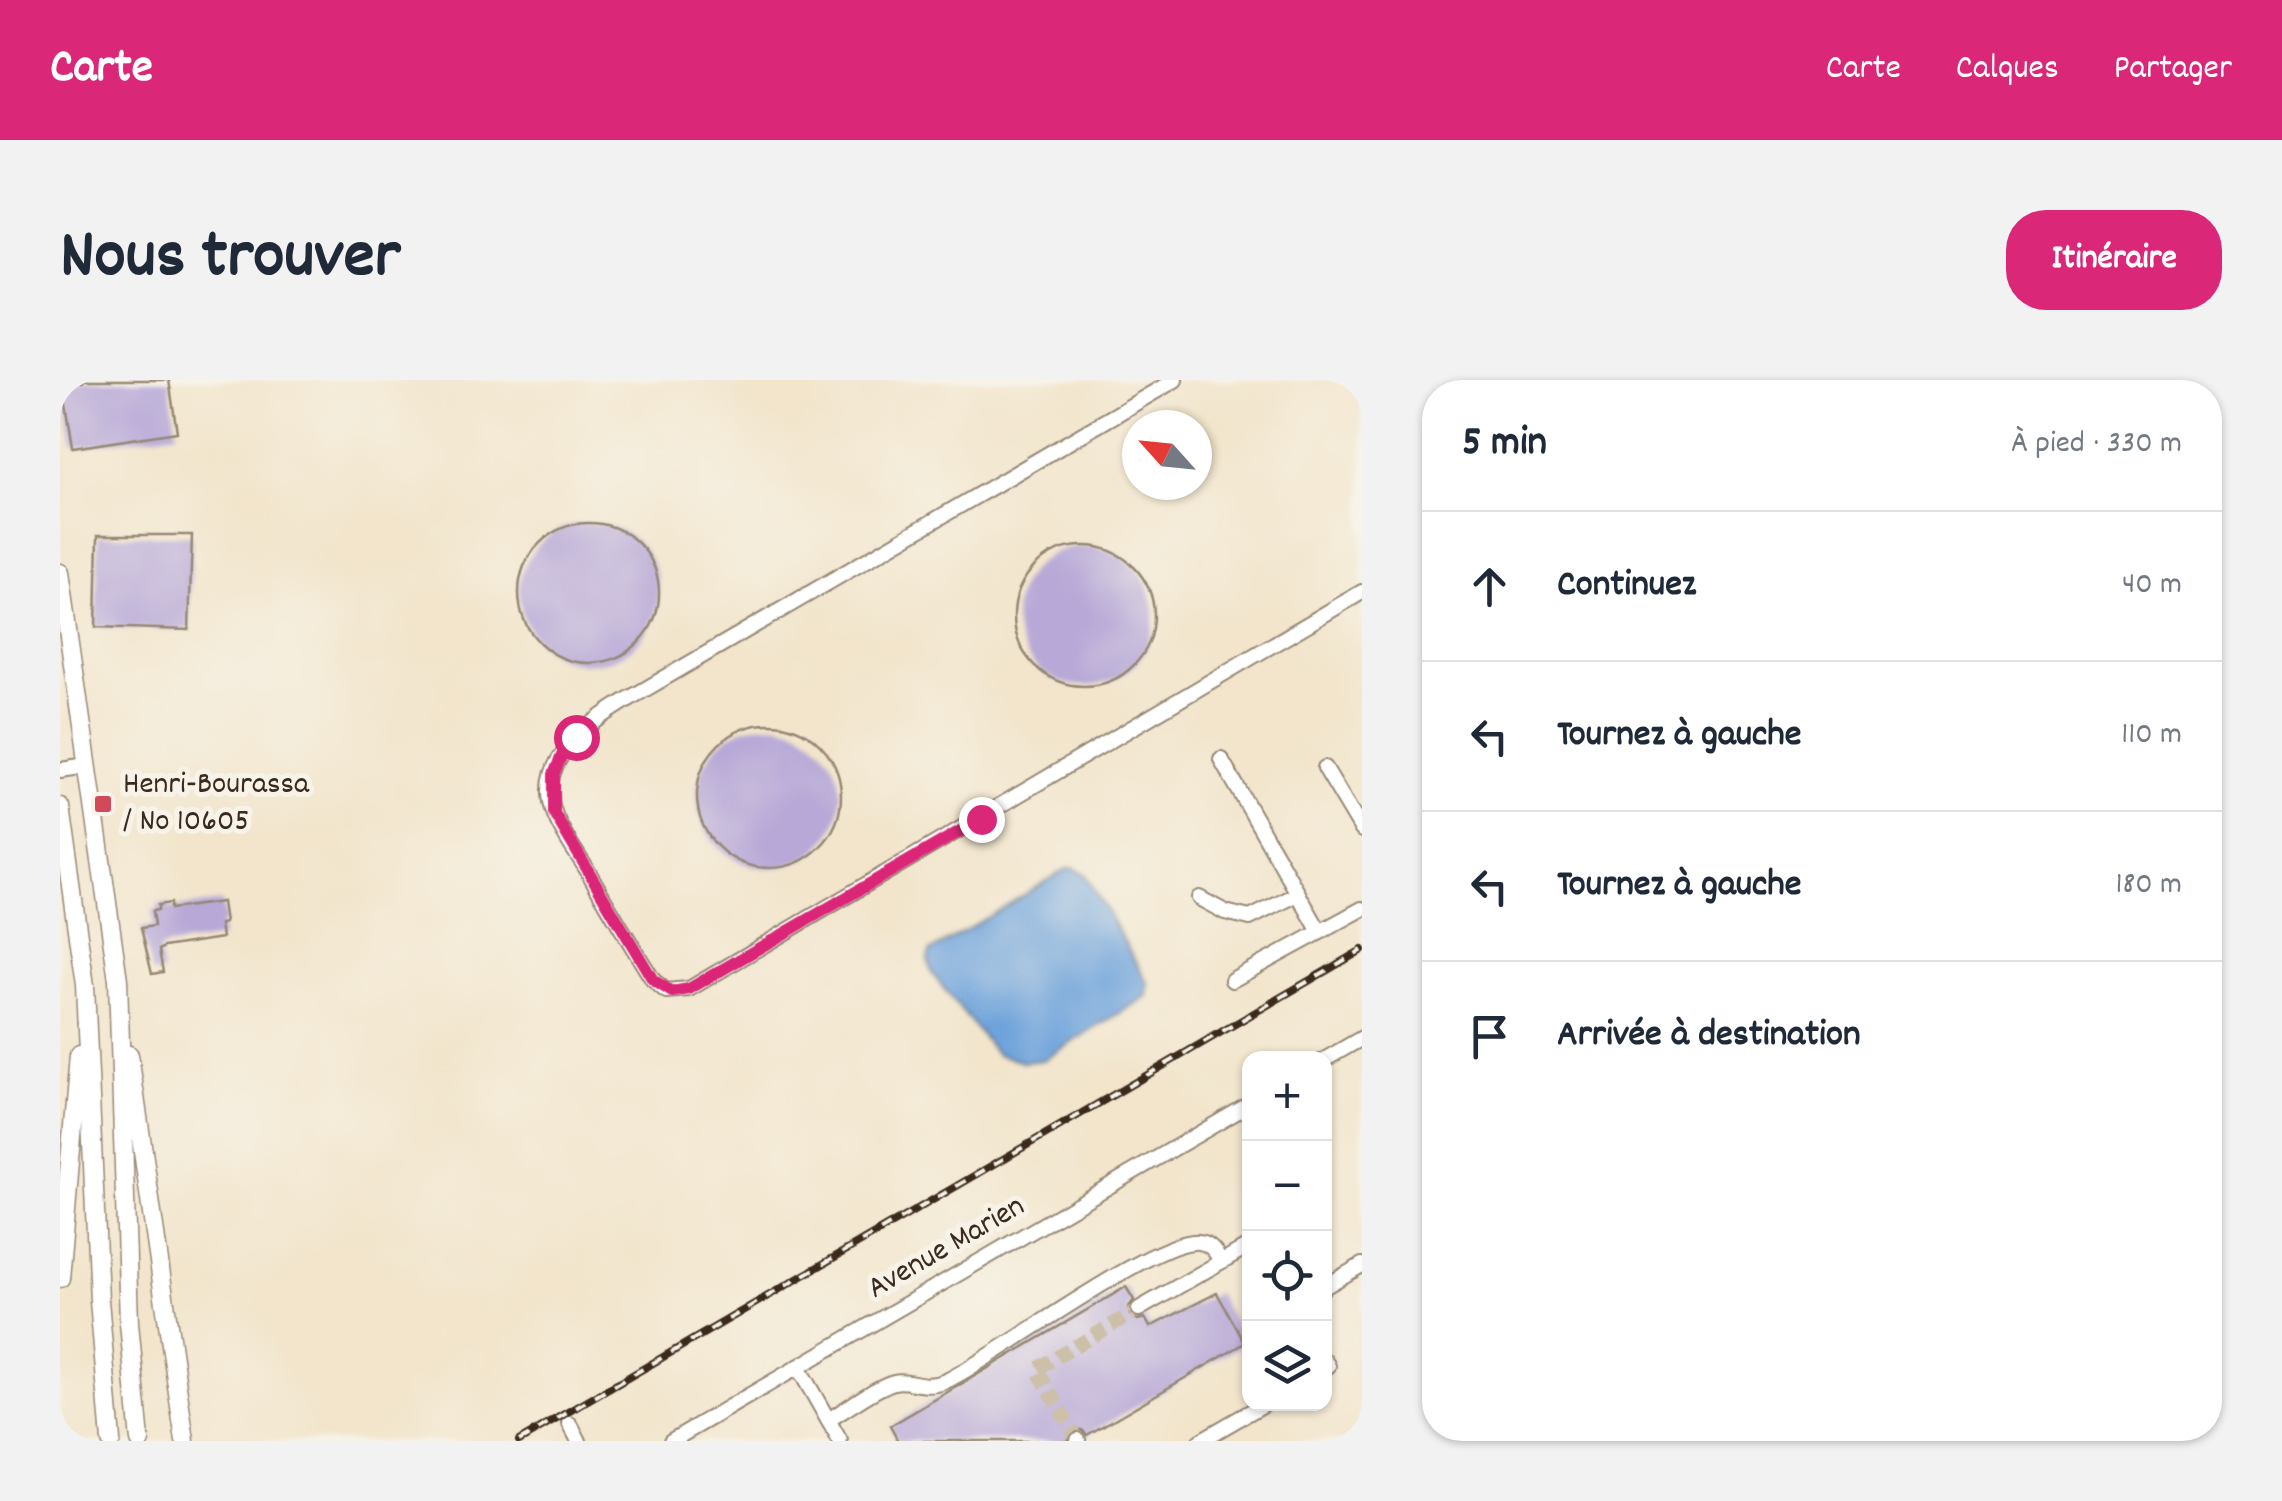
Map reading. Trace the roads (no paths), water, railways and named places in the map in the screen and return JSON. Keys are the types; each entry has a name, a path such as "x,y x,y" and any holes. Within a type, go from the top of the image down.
{"main road":[{"path":"60,573 63,618 88,766 184,1441"},
{"path":"60,808 86,986 110,1441"},
{"path":"118,980 128,1323 140,1441"},
{"path":"60,1278 86,986"}],"street":[{"path":"1176,380 632,697 570,743 554,774 554,813 653,980 672,992 689,989 1362,592"},
{"path":"1221,759 1320,932"},
{"path":"60,770 88,766"},
{"path":"1325,768 1362,830"},
{"path":"1199,898 1225,912 1250,918 1298,894"},
{"path":"1232,980 1362,909"},
{"path":"1332,1055 1362,1038"},
{"name":"Avenue Marien","path":"672,1441 1242,1109"},
{"path":"828,1420 894,1382 928,1386 960,1374 1164,1252 1199,1242 1209,1245 1221,1262"},
{"path":"1139,1308 1242,1250"},
{"path":"1332,1282 1362,1265"},
{"path":"798,1368 840,1441"},
{"path":"1200,1441 1252,1411"},
{"path":"570,1424 580,1441"}],"water":[{"path":"1074,868 1085,874 1148,983 1147,996 1043,1060 1023,1062 997,1054 931,972 930,952"}],"tunnel":[{"path":"1078,1440 1037,1369 1139,1309"}],"railway":[{"path":"519,1441 1362,950"}],"place":[{"name":"Henri-Bourassa / No 10605","path":"103,804"}]}
